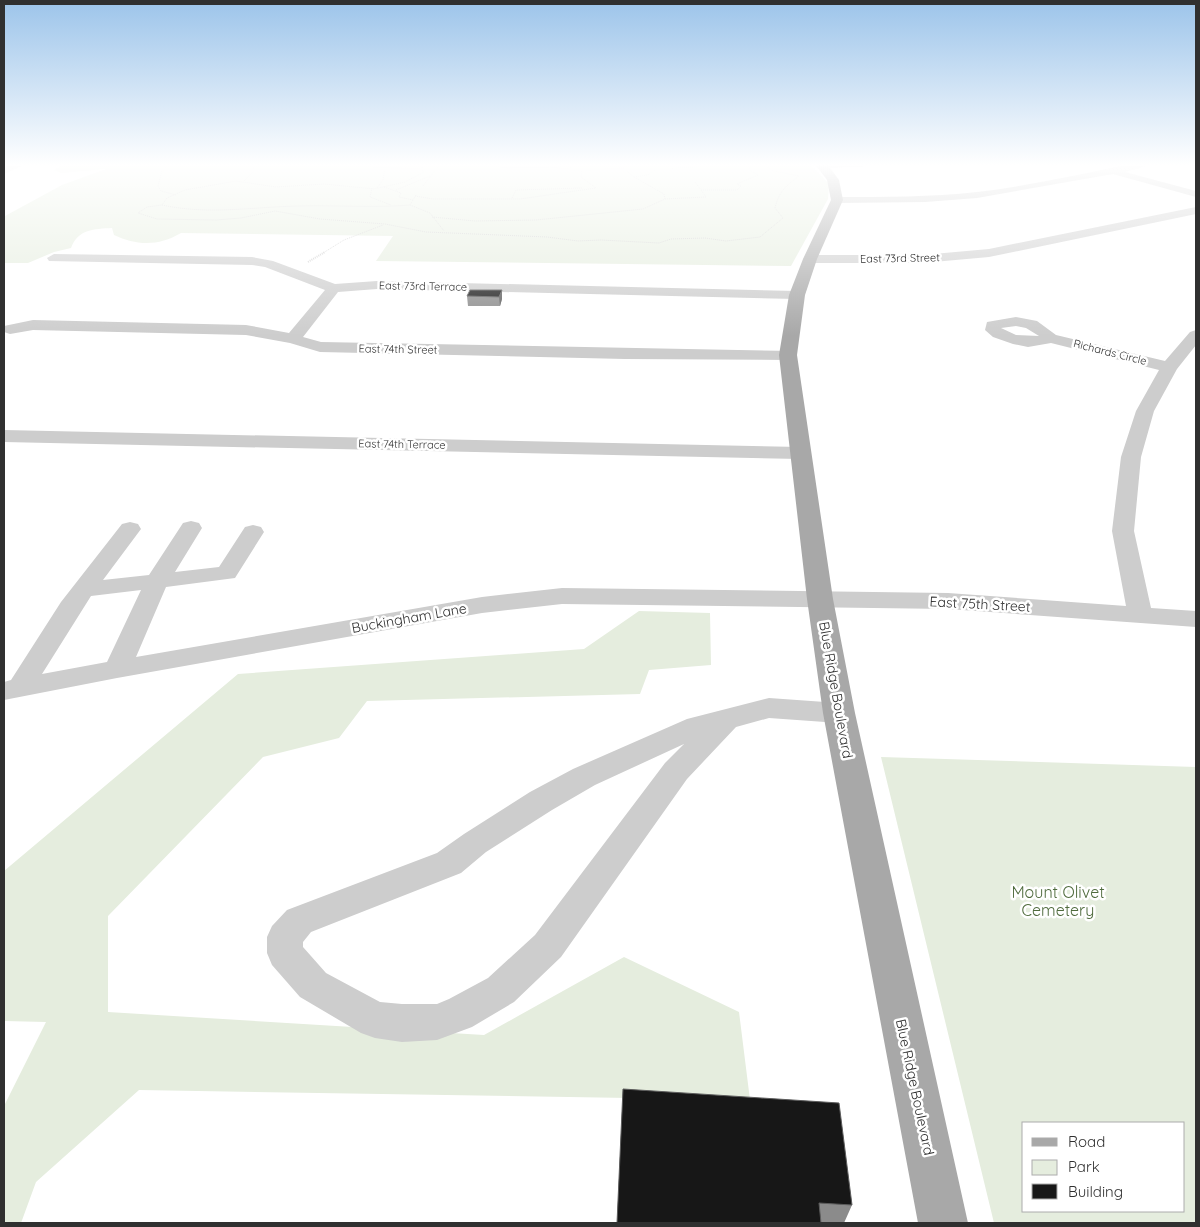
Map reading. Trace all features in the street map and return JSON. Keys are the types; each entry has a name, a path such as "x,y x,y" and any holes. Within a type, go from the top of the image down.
{"main road":[{"name":"Blue Ridge Boulevard","path":"827,221 797,294 788,356 820,599 839,713 943,1223"}],"street":[{"name":"East 73rd Street","path":"810,259 922,259 989,253 1142,221"},
{"name":"East 73rd Terrace","path":"54,258 252,261 268,264 334,288 377,285 797,294"},
{"path":"293,339 334,288"},
{"name":"East 74th Street","path":"10,328 33,325 246,330 293,339 320,347 788,356"},
{"path":"1196,335 1169,367 1145,411 1131,457 1123,531 1140,615 1196,619"},
{"name":"Richards Circle","path":"1050,338 1169,367"},
{"name":"East 74th Terrace","path":"4,436 801,453"},
{"path":"117,669 157,581 192,528"},
{"path":"12,689 70,607 130,529"},
{"path":"84,589 227,573 253,532"},
{"name":"Buckingham Lane","path":"12,689 482,605 562,596 820,599"},
{"name":"East 75th Street","path":"820,599 948,602 1140,615"},
{"path":"726,719 676,771 548,946 501,990 458,1014 437,1022 402,1023 375,1020 313,985 285,954 284,938 299,920 449,863 475,843 533,806 584,777 697,726 769,708 839,713"}],"path":[{"path":"350,221 386,224 405,229 494,236 659,243 671,239 705,238 726,241 760,237 779,221"},
{"path":"435,221 444,232"},
{"path":"292,272 344,240 386,224"}],"green space":[{"path":"4,221 816,221 791,266 376,261 393,236 181,233 156,242 140,243 114,235 112,228 87,231 78,237 71,248 54,252 28,263 4,263"},
{"path":"639,611 710,613 711,665 649,670 640,694 367,701 339,738 263,757 108,916 108,1012 484,1035 624,957 739,1012 750,1100 139,1090 36,1182 21,1223 4,1223 4,1106 46,1022 4,1021 4,871 238,674 584,649"},
{"name":"Mount Olivet Cemetery","path":"881,757 1196,767 1196,1223 994,1223"}],"building":[{"path":"470,290 502,290 499,297 467,296"},
{"path":"623,1089 839,1103 852,1205 819,1203 821,1223 617,1223"}]}
